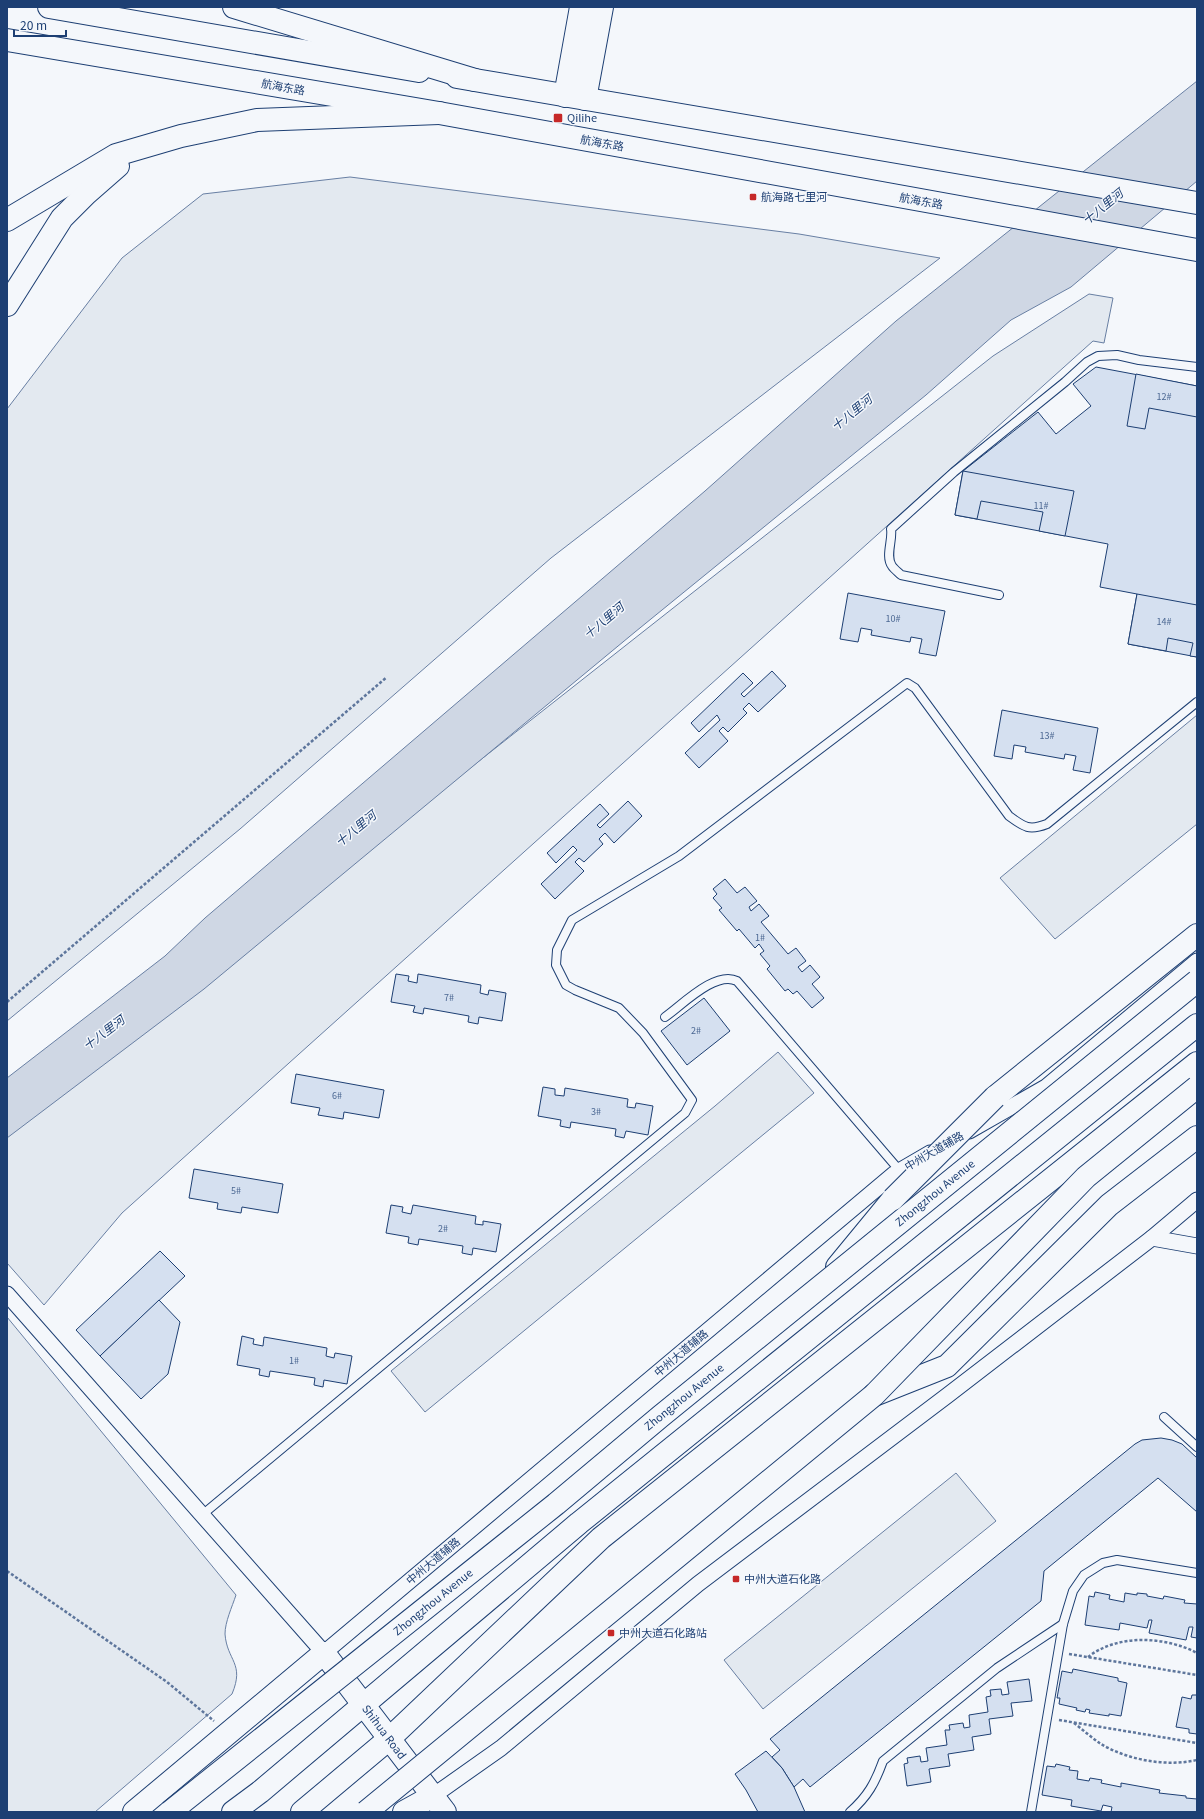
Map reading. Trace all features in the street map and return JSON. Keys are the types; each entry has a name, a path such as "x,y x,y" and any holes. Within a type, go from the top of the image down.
{"main road":[{"path":"49,7 1197,203"},
{"path":"234,7 475,80"},
{"path":"575,98 582,7"},
{"path":"575,98 602,7"},
{"name":"航海东路","path":"7,40 439,113 1197,250"},
{"path":"7,220 116,155 150,144 257,120 439,113"},
{"path":"7,305 62,218 115,168 150,144"},
{"path":"821,1286 893,1199 995,1097 1044,1056 1197,935"},
{"name":"Zhongzhou Avenue","path":"170,1812 556,1504 1197,980"},
{"path":"233,1812 260,1792 579,1523 1197,1025"},
{"path":"302,1812 389,1739 601,1538 1197,1063"},
{"path":"366,1812 874,1395 1086,1177 1197,1087"},
{"path":"874,1395 947,1366 1109,1205 1197,1137"},
{"name":"Shihua Road","path":"324,1653 439,1804"},
{"name":"中州大道辅路","path":"134,1812 324,1653"},
{"path":"156,1812 184,1770"},
{"path":"404,1812 439,1804"}],"street":[{"name":"中州大道辅路","path":"324,1653 900,1170 1046,1087 1197,961"},
{"path":"439,1804 501,1748 698,1584 948,1395 1152,1238 1197,1200"},
{"path":"1152,1238 1197,1246"},
{"path":"7,1294 324,1653"}],"lane":[{"path":"999,595 901,575 891,565 889,552 892,536 891,529 954,472 1065,382 1087,362 1098,356 1117,355 1139,360 1197,367"},
{"path":"202,1515 685,1113 692,1100 643,1033 619,1008 566,985 556,965 557,950 572,920 679,856 907,683 915,688 1009,816 1024,826 1035,828 1047,824 1197,702"},
{"path":"665,1017 714,981 731,978 737,981 900,1170"},
{"path":"1164,1417 1197,1447"},
{"path":"1031,1812 1063,1624 1073,1591 1084,1575 1103,1563 1117,1560 1197,1573"},
{"path":"850,1812 868,1794 875,1783 883,1760 997,1668 1063,1624"}],"path":[{"path":"7,1002 387,677"},
{"path":"7,1571 168,1682 228,1733"},
{"path":"1088,1656 1098,1648 1133,1640 1151,1640 1185,1647 1197,1653"},
{"path":"1058,1652 1197,1675"},
{"path":"1047,1718 1197,1743"},
{"path":"1073,1722 1100,1743 1118,1752 1159,1762 1186,1762 1197,1760"}],"shaded area":[{"path":"350,177 799,234 940,258 551,558 240,829 7,1021 7,409 122,258 203,194"},
{"path":"1089,294 1113,298 1104,343 1093,341 122,1213 44,1305 7,1263 7,1133 993,356"},
{"path":"1197,715 1197,824 1055,939 1000,878"},
{"path":"778,1052 814,1093 425,1412 391,1371 715,1106"},
{"path":"7,1317 236,1595 225,1629 226,1643 234,1662 237,1675 236,1684 232,1694 95,1812 7,1812"},
{"path":"956,1473 996,1521 763,1709 724,1660"}],"water":[{"name":"十八里河","path":"1197,81 1197,181 1071,287 1011,320 926,395 635,632 204,989 7,1138 7,1078 165,956 205,918 705,491 896,321"}],"building":[{"path":"1096,367 1197,386 1197,657 1128,644 1137,594 1100,587 1108,544 955,515 963,471 1038,412 1056,434 1091,406 1073,384"},
{"path":"1136,374 1197,386 1197,417 1149,408 1145,429 1127,426"},
{"path":"963,471 1074,491 1065,536 1039,531 1043,512 981,501 977,519 955,515"},
{"path":"848,593 945,611 936,656 919,653 922,639 911,637 910,642 871,635 872,630 861,628 858,642 840,639"},
{"path":"1137,594 1197,605 1197,657 1190,656 1193,643 1168,638 1166,651 1128,644"},
{"path":"772,671 786,686 758,712 749,703 743,709 747,713 728,732 723,727 719,731 728,741 699,768 685,753 720,720 717,715 699,732 691,723 743,673 753,683 741,694 744,697"},
{"path":"1002,710 1098,728 1090,773 1073,770 1076,756 1065,754 1064,759 1025,752 1026,747 1014,745 1012,759 994,756"},
{"path":"628,801 642,816 614,843 605,833 599,839 603,844 584,862 579,858 575,862 584,871 555,899 541,884 577,850 573,846 556,863 547,853 600,804 609,814 597,825 600,828"},
{"path":"725,879 737,893 745,887 757,901 749,907 751,911 759,904 769,916 761,922 788,954 796,948 806,961 798,967 802,972 810,965 820,977 812,984 824,998 812,1008 797,991 793,994 788,989 785,991 767,969 770,966 760,954 764,951 759,944 755,948 739,929 737,931 719,910 722,908 713,898 717,894 713,889"},
{"path":"396,974 409,976 408,981 417,983 418,974 481,985 480,993 488,995 489,990 506,993 502,1021 479,1017 478,1024 468,1022 469,1016 424,1008 423,1014 413,1012 415,1006 391,1002"},
{"path":"704,998 730,1031 687,1065 661,1031"},
{"path":"296,1074 384,1090 379,1118 344,1112 343,1119 318,1115 320,1108 291,1103"},
{"path":"543,1087 555,1089 555,1095 564,1096 565,1088 628,1099 627,1107 635,1108 636,1103 653,1106 648,1135 626,1131 624,1138 615,1136 616,1129 571,1122 570,1128 560,1126 561,1120 538,1116"},
{"path":"194,1169 283,1184 278,1213 242,1207 241,1213 217,1209 218,1203 189,1198"},
{"path":"391,1205 403,1207 402,1212 411,1214 413,1205 476,1216 475,1224 483,1225 483,1221 501,1224 496,1252 473,1248 472,1255 462,1253 463,1246 419,1239 418,1245 408,1243 409,1237 386,1233"},
{"path":"160,1251 185,1276 100,1356 76,1330"},
{"path":"159,1300 180,1322 168,1374 141,1399 100,1356"},
{"path":"242,1336 254,1339 253,1344 263,1346 264,1337 327,1348 326,1356 334,1358 335,1353 352,1356 347,1384 324,1380 323,1387 314,1385 315,1378 270,1371 269,1377 259,1375 260,1369 237,1365"},
{"path":"1161,1438 1182,1444 1197,1458 1197,1512 1158,1478 1044,1571 1041,1601 810,1787 803,1779 794,1787 782,1768 772,1757 780,1750 770,1739 1135,1444 1142,1440"},
{"path":"1095,1592 1110,1595 1109,1599 1124,1602 1125,1593 1137,1595 1137,1593 1147,1594 1147,1596 1163,1599 1164,1596 1185,1600 1184,1603 1197,1604 1197,1638 1191,1637 1193,1627 1189,1627 1186,1640 1149,1633 1152,1620 1149,1620 1147,1628 1120,1623 1119,1630 1085,1625 1089,1596 1094,1597"},
{"path":"1073,1669 1118,1678 1118,1681 1127,1683 1121,1716 1089,1713 1090,1710 1086,1709 1085,1712 1076,1710 1077,1708 1059,1704 1060,1698 1057,1698 1062,1671 1072,1673"},
{"path":"1029,1679 1032,1701 1011,1703 1013,1716 989,1719 991,1734 972,1737 974,1750 948,1754 950,1766 929,1769 931,1782 907,1786 904,1764 908,1763 907,1758 920,1756 921,1762 928,1761 926,1748 947,1745 945,1730 950,1730 949,1725 963,1723 964,1728 970,1727 969,1715 988,1712 986,1697 991,1696 990,1690 1001,1689 1002,1695 1009,1694 1007,1682"},
{"path":"1192,1695 1197,1695 1197,1734 1189,1733 1189,1729 1176,1727 1182,1697 1191,1699"},
{"path":"766,1751 782,1768 794,1787 805,1812 758,1812 735,1774"},
{"path":"1056,1764 1070,1767 1069,1770 1078,1771 1077,1779 1089,1781 1090,1778 1102,1780 1101,1783 1121,1787 1121,1783 1160,1790 1159,1793 1186,1796 1186,1798 1197,1799 1197,1812 1111,1812 1112,1807 1103,1805 1101,1811 1071,1806 1072,1800 1042,1795 1047,1766 1055,1767"}],"place":[{"name":"Qilihe","path":"558,118"},
{"name":"航海路七里河","path":"753,197"},
{"name":"中州大道石化路","path":"736,1579"},
{"name":"中州大道石化路站","path":"611,1633"}]}
